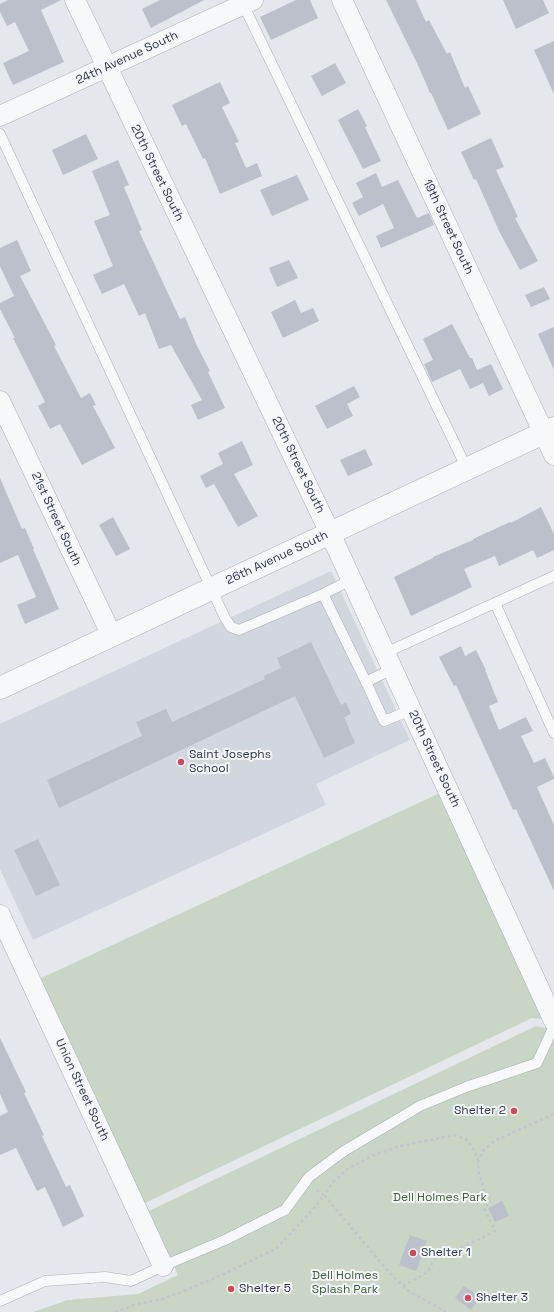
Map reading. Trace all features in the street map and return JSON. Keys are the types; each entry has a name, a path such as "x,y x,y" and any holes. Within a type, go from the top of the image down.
{"street":[{"name":"20th Street South","path":"75,0 330,533 554,1021"},
{"name":"19th Street South","path":"342,0 549,430 554,455"},
{"name":"24th Avenue South","path":"0,116 246,1"},
{"name":"21st Street South","path":"0,401 112,636"},
{"name":"26th Avenue South","path":"0,688 549,430"},
{"name":"Union Street South","path":"0,915 163,1266"}],"lane":[{"path":"246,1 467,469"},
{"path":"0,134 210,589 224,618 231,627 239,630 323,594 351,580"},
{"path":"366,682 389,661 495,602 554,576"},
{"path":"323,594 384,721 411,710"},
{"path":"495,602 554,733"},
{"path":"0,1301 45,1281 105,1277 131,1281 225,1240 285,1210 309,1177 344,1151 420,1106 466,1087 537,1063 554,1026"}],"path":[{"path":"478,1162 483,1151 494,1141 554,1114"},
{"path":"115,1312 181,1292 235,1269 277,1248 315,1207 333,1182 348,1169 374,1155 401,1146 454,1135 468,1140 474,1150 484,1190 490,1203 484,1208 495,1232 434,1258 428,1272 404,1286"},
{"path":"324,1195 388,1272 425,1301 446,1312"}],"shaded area":[{"name":"Saint Josephs School","path":"331,571 410,740 316,784 326,805 33,940 0,869 0,724"}],"green space":[{"path":"440,793 543,1019 532,1018 145,1203 144,1207 37,980"},
{"name":"Dell Holmes Park","path":"536,1026 554,1030 554,1312 33,1312 68,1300 138,1294 178,1275 149,1211"}],"building":[{"path":"8,0 61,0 41,10 64,62 13,85 3,63 29,51 15,22 7,26 0,12 0,4"},
{"path":"160,0 204,0 151,28 142,9"},
{"path":"296,0 310,0 318,18 271,40 260,17"},
{"path":"386,0 416,0 426,22 429,20 447,54 450,52 465,88 468,86 481,114 448,130"},
{"path":"503,0 543,0 549,13 516,29"},
{"path":"554,41 554,94 534,50"},
{"path":"335,63 346,83 322,96 311,76"},
{"path":"220,82 230,103 222,107 239,142 235,143 246,168 257,163 262,176 220,194 205,158 203,159 186,124 182,126 172,105"},
{"path":"358,109 367,126 365,127 381,161 363,169 338,120"},
{"path":"86,134 98,159 63,175 52,150"},
{"path":"491,138 504,167 496,170 518,217 515,218 538,261 520,270 499,231 476,179 474,180 461,152"},
{"path":"118,160 129,185 124,187 142,230 139,231 180,319 185,317 225,408 198,420 191,405 202,400 171,345 159,349 145,313 139,316 124,284 102,294 93,275 113,266 94,221 110,215 92,171"},
{"path":"376,173 382,187 398,180 417,218 429,213 434,225 381,248 376,236 394,228 383,204 359,216 352,203 363,197 356,183"},
{"path":"297,175 309,200 272,216 260,190"},
{"path":"17,240 31,271 20,276 56,345 54,346 81,398 90,393 96,405 93,406 115,448 82,465 60,424 50,429 38,406 45,402 0,309 0,303 14,296 0,266 0,248"},
{"path":"289,260 298,278 277,287 269,268"},
{"path":"544,287 550,299 531,307 525,295"},
{"path":"295,300 301,313 313,308 319,321 283,338 271,312"},
{"path":"452,324 470,358 472,358 477,370 491,364 503,389 489,396 483,383 470,389 460,369 432,382 424,364 433,360 423,339"},
{"path":"554,327 554,370 538,334"},
{"path":"354,386 360,397 347,404 353,416 327,429 315,406"},
{"path":"242,441 253,465 234,474 258,516 238,527 214,484 206,488 200,476 223,464 218,453"},
{"path":"365,449 373,465 348,476 340,460"},
{"path":"0,478 22,529 25,528 59,609 25,624 17,605 36,597 18,555 0,563"},
{"path":"541,507 554,534 554,550 537,558 533,550 499,566 495,556 464,569 472,587 411,616 394,577 433,557 510,522 511,523"},
{"path":"113,517 130,549 116,556 99,525"},
{"path":"311,642 341,705 346,702 351,714 344,717 355,743 324,758 295,696 59,808 47,780 142,736 136,722 166,709 172,722 265,679 264,676 281,668 277,658"},
{"path":"461,646 465,656 476,650 486,670 498,702 489,706 499,730 526,717 533,731 521,736 534,763 545,758 554,777 554,779 537,787 554,825 554,891 516,809 513,810 456,685 454,686 439,657"},
{"path":"38,839 60,885 36,896 14,850"},
{"path":"0,1038 26,1092 24,1093 44,1135 42,1136 66,1187 70,1185 84,1216 63,1227 45,1187 37,1191 16,1148 0,1155 0,1116 8,1112 0,1094"},
{"path":"502,1201 509,1216 495,1222 488,1208"},
{"name":"Shelter 1","path":"410,1235 427,1241 416,1271 399,1265"},
{"name":"Shelter 3","path":"464,1286 480,1297 471,1310 455,1298"}],"place":[{"name":"Saint Josephs School","path":"181,762"},
{"name":"Shelter 2","path":"514,1111"},
{"name":"Shelter 1","path":"413,1253"},
{"name":"Shelter 5","path":"231,1289"},
{"name":"Shelter 3","path":"468,1298"}],"park label":[{"name":"Dell Holmes Splash Park","path":"345,1283"}]}
